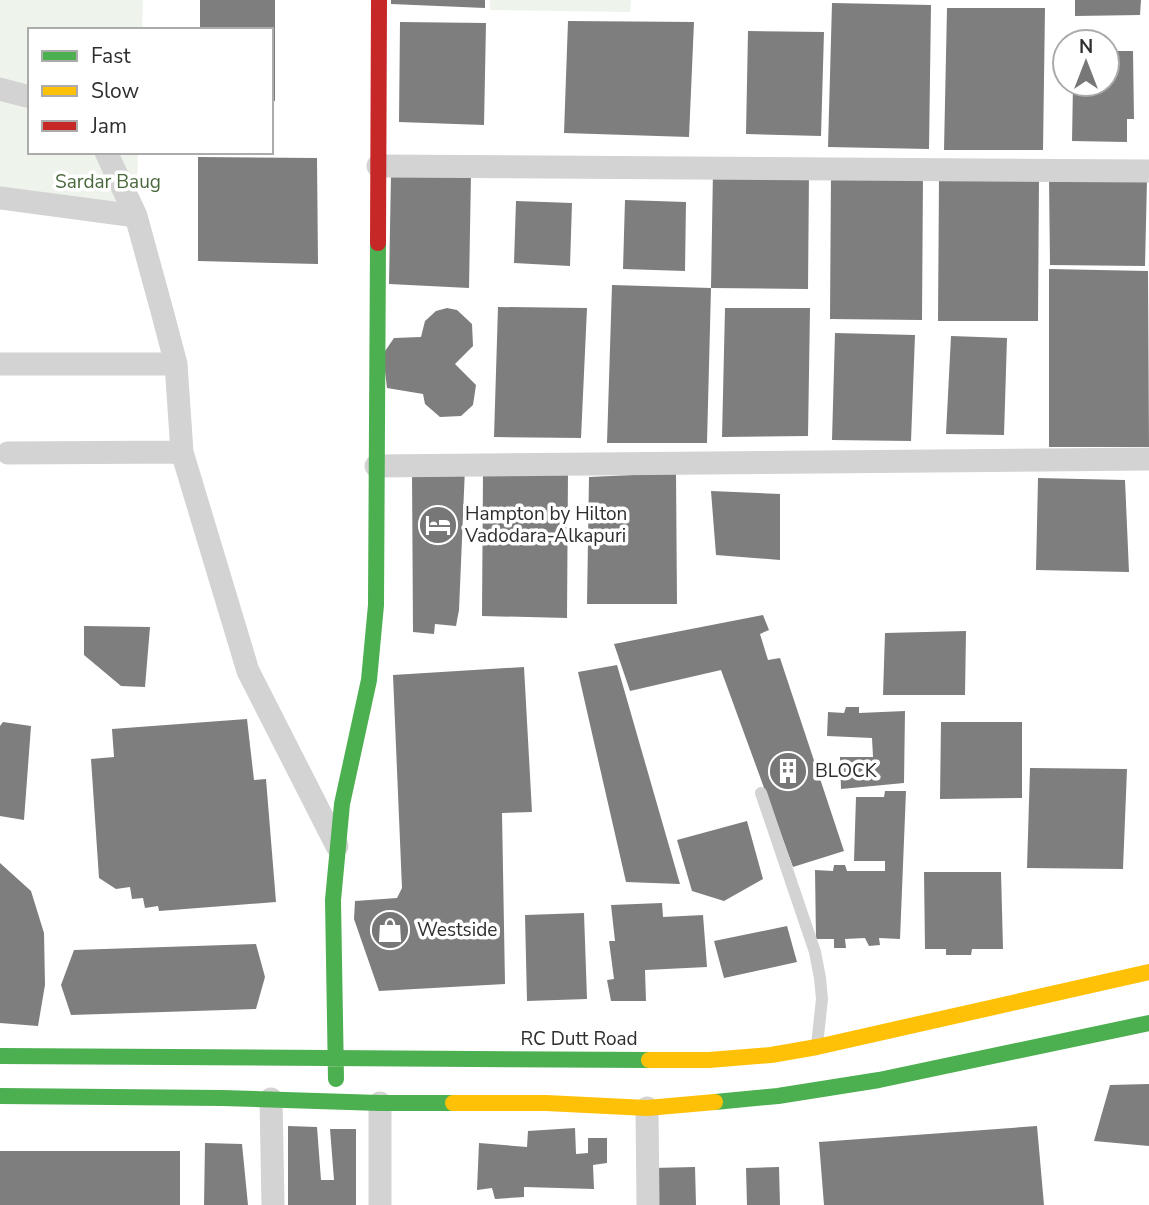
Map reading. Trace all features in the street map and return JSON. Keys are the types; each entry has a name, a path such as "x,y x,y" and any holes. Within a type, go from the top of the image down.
{"main road":[{"path":"336,1101 333,900 342,804 369,680 376,605 379,0"},
{"name":"RC Dutt Road","path":"0,1056 709,1060 771,1055 817,1047 1149,972"},
{"path":"0,1096 380,1103 546,1103 647,1108 778,1096 879,1080 1149,1023"}],"street":[{"path":"0,89 28,96"},
{"path":"107,154 136,216 176,364 182,452 248,671 338,849"},
{"path":"378,166 1149,172"},
{"path":"0,198 136,216"},
{"path":"0,364 176,364"},
{"path":"8,453 182,452"},
{"path":"376,466 1149,459"},
{"path":"271,1100 272,1205"},
{"path":"380,1103 380,1205"},
{"path":"647,1108 648,1205"}],"lane":[{"path":"761,793 815,953 822,999 817,1047"}],"green space":[{"name":"Sardar Baug","path":"0,0 143,0 142,28 28,28 28,154 138,154 136,216 0,192"},
{"path":"490,0 631,0 630,12 490,10"}],"building":[{"path":"200,0 275,0 275,101 273,28 200,28"},
{"path":"391,0 485,0 485,8 391,4"},
{"path":"1075,0 1141,0 1140,15 1075,16"},
{"path":"832,3 931,5 929,149 828,147"},
{"path":"947,8 1045,8 1043,150 944,150"},
{"path":"568,21 694,22 689,137 564,133"},
{"path":"400,22 486,23 484,125 399,122"},
{"path":"748,31 824,32 821,136 746,134"},
{"path":"1121,51 1133,51 1134,119 1127,119 1127,142 1072,141 1073,98 1121,98"},
{"path":"198,157 317,158 318,264 198,261"},
{"path":"713,170 809,172 808,289 711,288"},
{"path":"391,173 471,174 469,288 389,284"},
{"path":"831,173 923,174 922,320 830,319"},
{"path":"939,178 1039,178 1038,321 938,321"},
{"path":"1049,178 1147,179 1145,266 1050,265"},
{"path":"625,200 686,202 685,271 623,269"},
{"path":"516,201 572,203 570,266 514,263"},
{"path":"1049,269 1148,271 1149,447 1049,447"},
{"path":"612,285 711,288 707,443 607,443"},
{"path":"498,307 587,308 581,438 494,437"},
{"path":"447,308 457,310 472,324 473,346 455,364 476,385 473,405 461,416 440,417 425,404 423,394 387,388 383,354 394,338 421,337 425,321 436,311"},
{"path":"725,308 810,308 808,436 722,437"},
{"path":"835,333 915,335 911,441 832,440"},
{"path":"951,336 1007,338 1004,435 946,434"},
{"path":"465,468 456,626 435,624 434,634 413,632 412,471"},
{"path":"568,471 567,618 482,616 483,473"},
{"path":"676,473 677,604 587,604 589,477"},
{"path":"1038,478 1125,480 1129,572 1036,570"},
{"path":"711,491 780,494 780,560 716,555"},
{"name":"BLOCK","path":"763,615 769,630 760,634 768,660 780,658 844,851 793,867 721,670 630,691 614,644"},
{"path":"84,626 150,627 145,687 121,686 84,655"},
{"path":"966,631 965,695 883,695 885,633"},
{"path":"617,665 680,884 626,882 578,672"},
{"path":"524,667 532,812 502,813 505,984 379,991 354,919 355,901 397,898 402,888 393,675"},
{"path":"846,707 859,707 859,713 905,711 904,783 841,789 840,757 873,757 872,738 827,736 828,712 844,713"},
{"path":"247,719 254,780 266,779 276,902 159,911 158,906 145,908 143,898 132,899 130,887 116,889 99,878 91,759 114,757 112,729"},
{"path":"3,722 31,726 24,820 0,816 0,726"},
{"path":"941,722 1022,722 1022,798 940,799"},
{"path":"1030,768 1127,769 1123,869 1027,868"},
{"path":"885,791 906,791 900,939 879,938 880,945 869,946 865,938 845,939 846,948 834,948 834,939 816,939 815,870 833,871 834,865 845,865 847,871 885,871 885,861 854,861 856,797 884,797"},
{"path":"747,821 763,879 724,901 692,891 677,840"},
{"path":"0,863 31,891 44,933 45,985 38,1026 0,1023"},
{"path":"924,872 1001,872 1003,949 972,949 971,955 946,955 946,949 925,949"},
{"path":"662,903 663,917 703,915 707,967 645,970 646,1001 611,1001 607,980 614,979 609,941 615,941 611,905"},
{"path":"584,913 587,999 527,1001 525,915"},
{"path":"787,926 797,962 724,978 714,941"},
{"path":"256,944 265,977 256,1009 71,1015 61,985 74,950"},
{"path":"1149,1084 1149,1146 1094,1141 1110,1085"},
{"path":"288,1126 317,1127 321,1180 334,1180 330,1129 356,1129 356,1205 288,1205"},
{"path":"1037,1126 1044,1205 824,1205 819,1142"},
{"path":"575,1128 576,1154 588,1153 588,1138 607,1138 607,1163 593,1165 594,1189 524,1187 524,1197 495,1199 492,1188 477,1190 479,1143 527,1147 528,1131"},
{"path":"205,1143 242,1144 248,1205 204,1205"},
{"path":"0,1151 180,1151 180,1205 0,1205"},
{"path":"695,1167 696,1205 652,1205 652,1168"},
{"path":"779,1167 780,1205 747,1205 746,1168"}],"traffic: fast":[{"path":"336,1079 333,900 342,804 369,680 376,605 378,243"},
{"path":"715,1102 778,1096 879,1080 1149,1023"},
{"path":"0,1056 649,1060"},
{"path":"0,1096 453,1103"}],"traffic: slow":[{"path":"649,1060 709,1060 771,1055 817,1047 1149,972"},
{"path":"453,1103 546,1103 647,1108 715,1102"}],"traffic: jam":[{"path":"378,243 379,0"}],"place":[{"name":"Hampton by Hilton Vadodara-Alkapuri","path":"438,525"},
{"name":"BLOCK","path":"788,771"},
{"name":"Westside","path":"390,930"}]}
